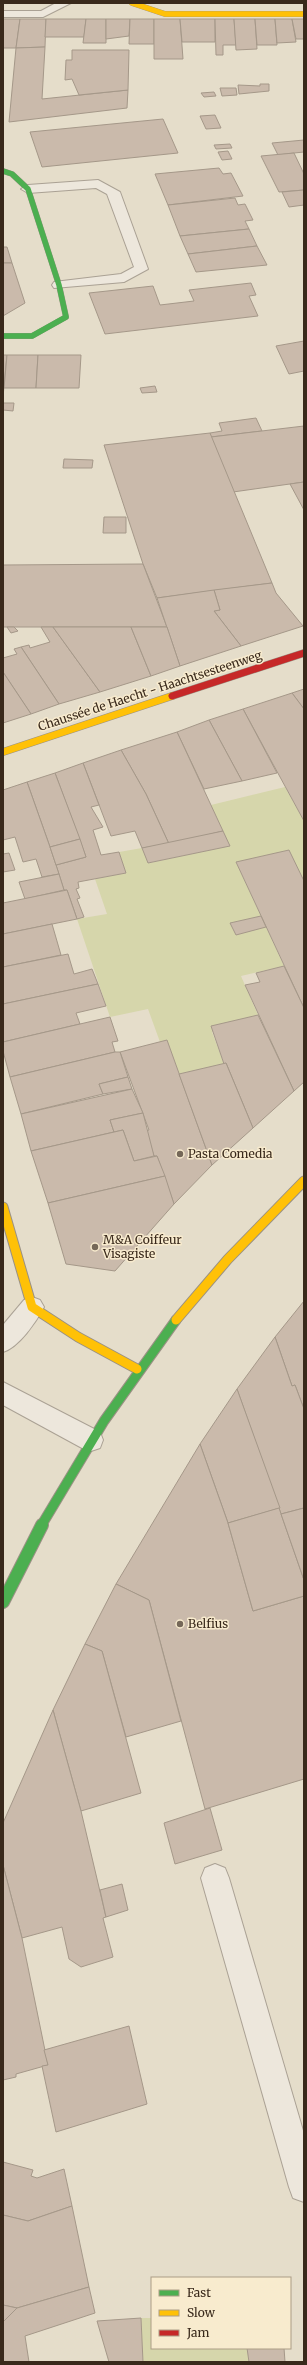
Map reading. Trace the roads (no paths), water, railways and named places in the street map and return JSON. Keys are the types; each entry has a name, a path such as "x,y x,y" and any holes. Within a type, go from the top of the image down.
{"street":[{"path":"3,14 43,14 65,3"},
{"path":"132,3 165,14 304,14"},
{"path":"3,171 12,174 28,189 59,285 66,317 32,336 3,336"},
{"path":"28,189 98,184 113,192 141,269 124,278 59,285"},
{"name":"Chaussée de Haecht - Haachtsesteenweg","path":"3,752 304,653"},
{"path":"3,1602 40,1526 91,1440 137,1369 188,1302 304,1180"},
{"path":"3,1207 32,1307 78,1337 137,1369"},
{"path":"3,1342 32,1307"},
{"path":"3,1393 91,1440"},
{"path":"215,1878 304,2187"}],"place":[{"name":"Pasta Comedia","path":"180,1154"},
{"name":"M&A Coiffeur Visagiste","path":"95,1247"},
{"name":"Belfius","path":"180,1624"}]}
